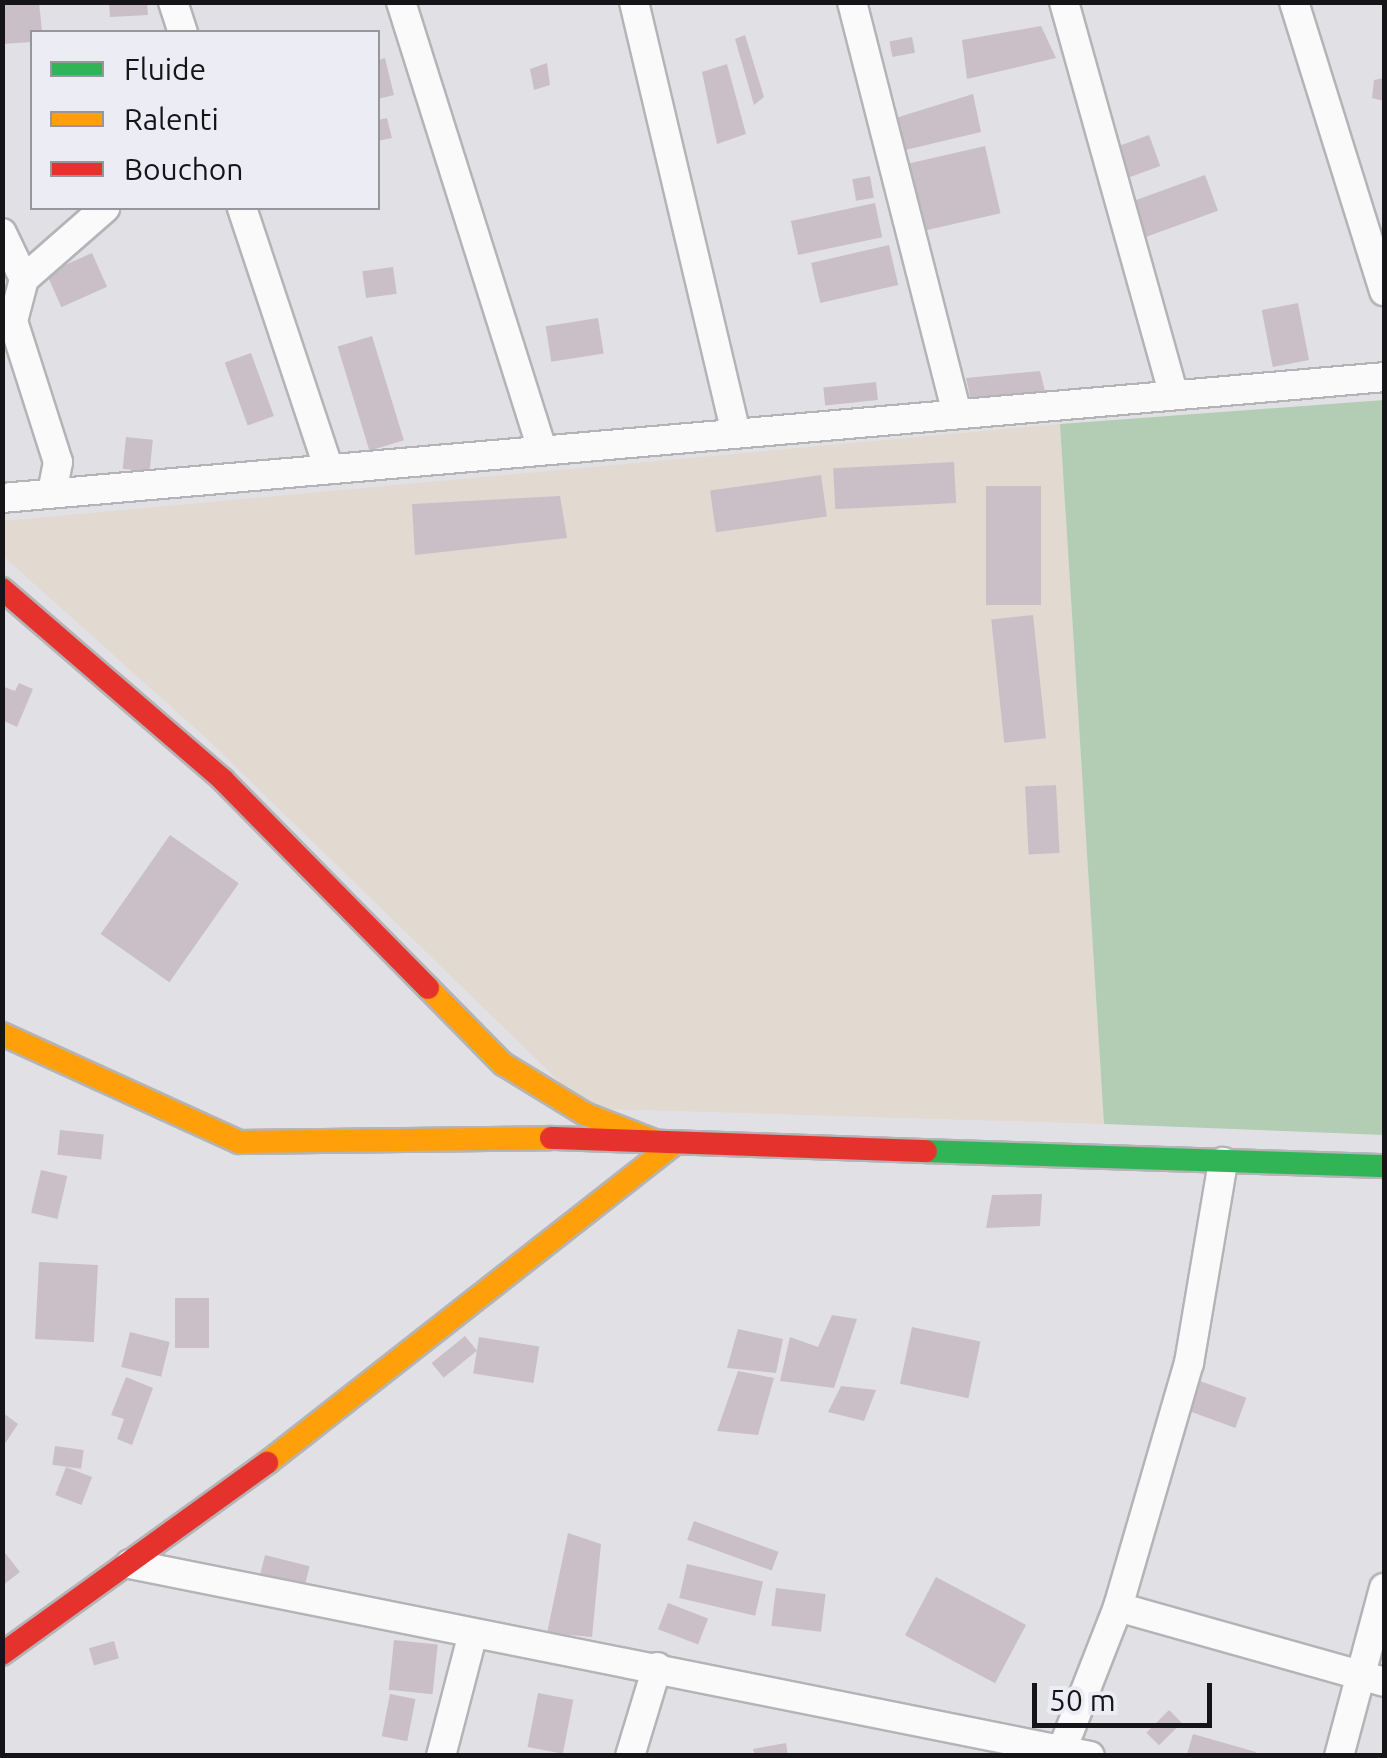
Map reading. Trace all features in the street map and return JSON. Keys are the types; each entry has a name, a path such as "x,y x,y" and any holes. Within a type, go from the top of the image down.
{"street":[{"path":"173,2 182,30"},
{"path":"401,2 542,450"},
{"path":"634,2 736,434"},
{"path":"852,2 957,414"},
{"path":"1064,2 1174,395"},
{"path":"1294,2 1384,292"},
{"path":"52,494 58,462 13,322 24,280 102,210"},
{"path":"245,218 329,469"},
{"path":"2,233 24,280"},
{"path":"2,498 1384,377"},
{"path":"2,589 223,780 502,1064 585,1114 670,1147"},
{"path":"2,1034 239,1142 464,1135 670,1147 1384,1166"},
{"path":"2,1654 392,1372 670,1147"},
{"path":"1062,1750 1118,1608 1189,1363 1223,1162"},
{"path":"130,1564 1090,1756"},
{"path":"1339,1756 1373,1680 1384,1588"},
{"path":"1118,1608 1373,1680"},
{"path":"440,1756 473,1633"},
{"path":"630,1756 658,1667"}],"shaded area":[{"path":"1060,424 1104,1124 606,1109 569,1091 206,738 3,556 3,521"}],"green space":[{"path":"1384,400 1384,1135 1104,1124 1060,424"}],"building":[{"path":"2,2 39,2 42,30 30,30 30,42 2,44"},
{"path":"109,2 147,2 148,15 110,17"},
{"path":"1041,26 1056,58 967,79 962,40"},
{"path":"745,35 764,97 754,105 735,39"},
{"path":"912,37 915,53 892,57 889,41"},
{"path":"385,58 394,95 380,98 380,59"},
{"path":"547,63 550,85 534,90 530,69"},
{"path":"727,64 746,134 717,144 702,72"},
{"path":"1384,78 1384,101 1372,98 1374,80"},
{"path":"973,94 981,132 897,152 889,120"},
{"path":"387,118 392,138 380,141 380,120"},
{"path":"1149,135 1160,166 1127,178 1116,147"},
{"path":"985,146 1001,213 918,232 902,165"},
{"path":"1205,175 1218,211 1138,240 1125,204"},
{"path":"870,176 874,198 856,201 852,179"},
{"path":"875,203 882,237 798,255 791,221"},
{"path":"889,245 898,285 820,303 811,263"},
{"path":"92,253 107,287 61,307 46,273"},
{"path":"393,267 397,294 366,298 362,271"},
{"path":"1298,303 1309,360 1273,367 1262,310"},
{"path":"598,318 604,354 551,362 546,326"},
{"path":"372,336 404,440 369,451 338,347"},
{"path":"251,353 274,416 248,426 225,363"},
{"path":"1040,371 1045,391 971,401 966,378"},
{"path":"876,382 878,400 825,405 823,388"},
{"path":"126,437 153,440 150,472 123,469"},
{"path":"954,462 956,503 835,509 833,468"},
{"path":"821,475 827,517 716,532 710,491"},
{"path":"986,486 1041,486 1041,605 986,605"},
{"path":"560,496 567,538 415,555 412,504"},
{"path":"1033,615 1046,738 1004,743 991,619"},
{"path":"19,683 33,689 17,727 2,720 2,686 15,691"},
{"path":"1056,785 1060,853 1029,855 1025,787"},
{"path":"170,835 239,883 169,982 101,934"},
{"path":"60,1130 104,1135 101,1159 57,1155"},
{"path":"41,1170 67,1176 57,1219 31,1213"},
{"path":"1042,1194 1040,1226 986,1228 992,1195"},
{"path":"39,1262 98,1265 94,1342 35,1339"},
{"path":"175,1298 209,1298 209,1348 175,1348"},
{"path":"832,1315 857,1319 834,1388 780,1381 790,1337 818,1347"},
{"path":"912,1327 980,1342 968,1398 900,1384"},
{"path":"738,1329 783,1339 776,1373 727,1368"},
{"path":"130,1332 170,1342 161,1377 121,1367"},
{"path":"465,1336 477,1351 444,1378 432,1363"},
{"path":"479,1337 539,1347 533,1383 473,1374"},
{"path":"738,1371 774,1378 758,1435 717,1431"},
{"path":"126,1377 153,1388 132,1445 117,1439 124,1419 111,1415"},
{"path":"1189,1377 1246,1398 1235,1428 1178,1407"},
{"path":"841,1386 876,1390 864,1421 828,1412"},
{"path":"2,1412 18,1424 2,1448"},
{"path":"55,1446 84,1450 81,1469 52,1465"},
{"path":"66,1467 92,1477 81,1505 55,1495"},
{"path":"694,1521 779,1552 772,1571 687,1540"},
{"path":"568,1533 601,1544 592,1637 547,1633"},
{"path":"2,1549 20,1572 2,1586"},
{"path":"265,1555 310,1566 304,1590 259,1579"},
{"path":"687,1564 763,1582 755,1616 679,1598"},
{"path":"936,1577 1026,1625 995,1683 905,1635"},
{"path":"776,1588 826,1594 821,1632 771,1626"},
{"path":"668,1603 708,1618 698,1645 658,1629"},
{"path":"394,1640 438,1645 433,1694 389,1690"},
{"path":"114,1641 119,1658 94,1665 89,1648"},
{"path":"538,1693 573,1700 563,1754 528,1747"},
{"path":"390,1694 416,1699 407,1741 382,1736"},
{"path":"1169,1710 1182,1723 1159,1745 1146,1733"},
{"path":"1193,1734 1256,1752 1255,1756 1187,1754"},
{"path":"786,1743 788,1756 755,1756 753,1749"}],"traffic: fast":[{"path":"926,1151 1384,1166"}],"traffic: slow":[{"path":"267,1463 670,1147 585,1114 503,1064 428,988"},
{"path":"2,1034 239,1142 551,1138"}],"traffic: jam":[{"path":"2,589 223,780 428,988"},
{"path":"551,1138 926,1151"},
{"path":"2,1654 267,1463"}]}
